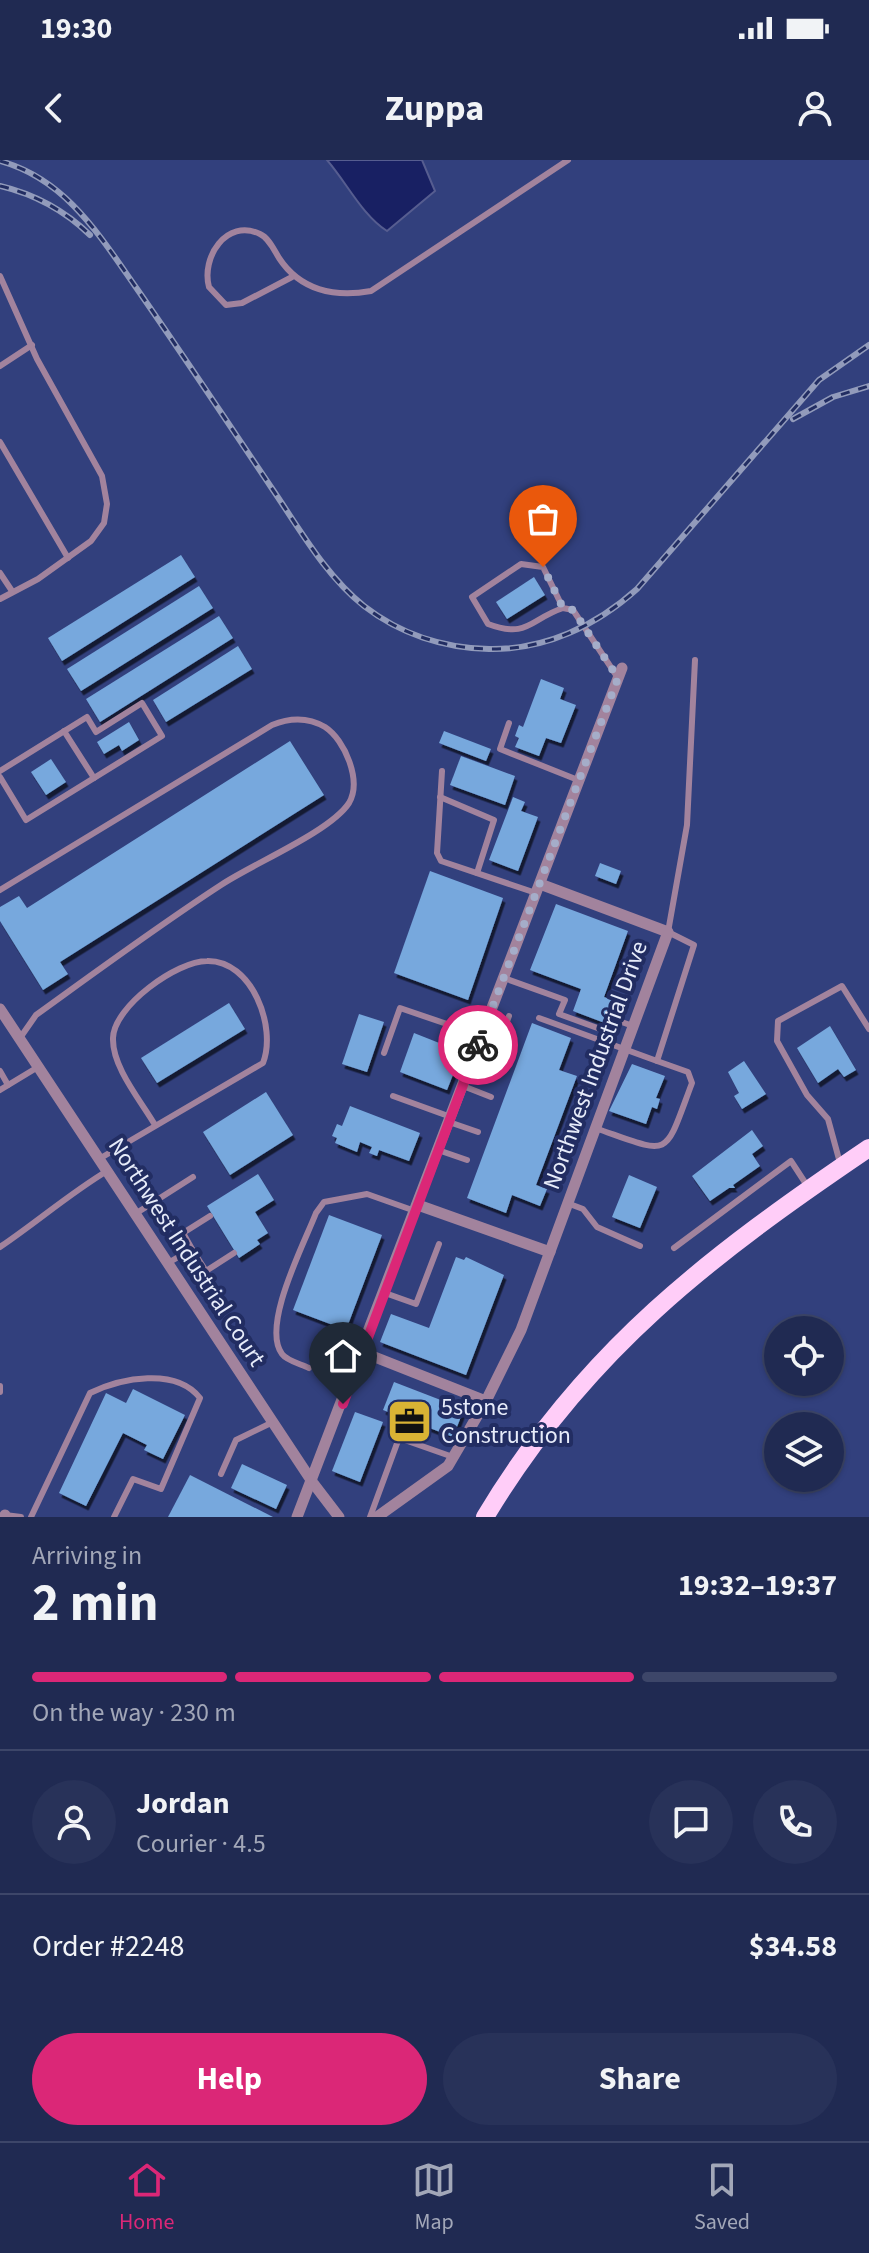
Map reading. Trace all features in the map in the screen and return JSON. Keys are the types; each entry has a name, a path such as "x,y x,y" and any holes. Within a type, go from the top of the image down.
{"main road":[{"path":"485,1517 548,1426 623,1339 719,1253 869,1148"}],"street":[{"path":"297,1517 313,1483 620,673"},
{"name":"Northwest Industrial Drive","path":"377,1517 448,1466 486,1401 521,1330 668,932 538,888"},
{"name":"Northwest Industrial Court","path":"0,1009 313,1483 339,1517"},
{"path":"416,1208 550,1252"},
{"path":"362,1352 486,1401"}],"lane":[{"path":"292,277 242,303 226,305 219,302 209,287 207,263 212,249 235,232 259,233 269,242 292,277 319,290 356,294 371,291 568,160"},
{"path":"0,276 32,345 102,476 107,504 104,523 91,541 38,579 0,599"},
{"path":"0,366 32,345"},
{"path":"0,442 68,558"},
{"path":"563,608 543,567 530,563 521,564 472,597 488,624 510,630 529,627 563,608 573,610 620,673"},
{"path":"0,573 12,591"},
{"path":"657,1061 694,945 668,932 687,825 695,660"},
{"path":"0,771 87,717 96,732 142,703 162,736 26,820 0,777"},
{"path":"0,890 272,725 287,719 308,720 325,728 342,744 353,784 350,801 335,817 197,901 36,1015 20,1038"},
{"path":"509,723 500,749 579,780"},
{"path":"64,731 94,778"},
{"path":"442,771 437,853 441,861 538,888"},
{"path":"440,797 494,820 477,873"},
{"path":"99,1159 263,1063 270,1046 264,1007 233,969 209,960 193,963 138,996 124,1008 116,1022 112,1039 117,1058 155,1125"},
{"path":"504,978 565,1000 559,1014 611,1033 616,1020 633,1026"},
{"path":"841,1167 828,1119 807,1095 777,1041 778,1021 842,986 869,1029"},
{"path":"384,1053 400,1008 482,1036"},
{"path":"474,1056 492,1062 509,1016"},
{"path":"539,1018 623,1051 688,1072 693,1080 669,1142 652,1148 595,1128"},
{"path":"0,1090 38,1067"},
{"path":"0,1071 8,1085"},
{"path":"463,1086 491,1097"},
{"path":"393,1096 478,1132"},
{"path":"438,1150 467,1160"},
{"path":"674,1248 791,1161 809,1188"},
{"path":"0,1247 44,1217 57,1202 107,1171"},
{"path":"135,1214 193,1177"},
{"path":"309,1368 284,1357 276,1344 275,1321 316,1213 324,1202 367,1194 416,1208"},
{"path":"567,1203 583,1209 597,1227 640,1246"},
{"path":"210,1216 183,1233 206,1271 234,1253"},
{"path":"385,1293 416,1304 439,1244"},
{"path":"168,1263 192,1249"},
{"path":"31,1517 90,1393 104,1386 161,1377 180,1382 200,1398 161,1489 133,1479 114,1517"},
{"path":"0,1386 0,1392"},
{"path":"221,1474 236,1440 273,1422"},
{"path":"370,1517 399,1438 453,1457"},
{"path":"4,1516 21,1517"}],"shaded area":[{"path":"0,160 869,160 869,1517 0,1517"},
{"path":"327,160 422,160 435,191 387,231 362,208"}],"building":[{"path":"181,555 195,577 62,661 48,638"},
{"path":"534,577 545,595 507,619 496,602"},
{"path":"199,586 213,608 81,691 67,669"},
{"path":"219,616 233,638 100,722 86,699"},
{"path":"238,646 252,669 166,722 153,700"},
{"path":"541,679 564,688 560,699 576,705 561,743 546,738 539,756 515,747 519,738 515,736 519,725 523,727"},
{"path":"129,722 139,740 122,751 119,745 104,754 97,742"},
{"path":"444,731 491,749 486,761 439,743"},
{"path":"290,741 324,795 60,962 68,974 43,990 0,921 0,907 19,896 27,908"},
{"path":"461,756 515,776 505,805 450,785"},
{"path":"51,759 66,782 46,795 31,772"},
{"path":"513,797 525,802 521,811 538,817 518,871 489,860"},
{"path":"600,863 621,871 616,884 595,876"},
{"path":"430,871 503,898 468,1000 394,973"},
{"path":"556,904 628,931 604,997 619,1002 610,1025 573,1011 581,989 530,970"},
{"path":"229,1003 245,1029 157,1083 141,1058"},
{"path":"359,1014 384,1022 367,1072 342,1064"},
{"path":"532,1023 571,1038 559,1070 577,1076 536,1185 547,1189 540,1206 512,1195 506,1213 467,1198"},
{"path":"830,1026 856,1070 844,1077 838,1069 818,1083 797,1048"},
{"path":"414,1033 462,1052 447,1090 400,1072"},
{"path":"744,1061 766,1094 742,1109 734,1096 739,1093 728,1072"},
{"path":"632,1064 665,1076 656,1098 660,1099 657,1109 652,1107 646,1124 609,1111"},
{"path":"266,1092 293,1135 230,1175 203,1132"},
{"path":"350,1106 420,1133 409,1161 379,1150 377,1156 369,1153 372,1147 360,1142 357,1152 335,1143 337,1138 332,1136 337,1124 342,1126"},
{"path":"752,1130 763,1146 752,1154 760,1166 733,1185 735,1188 729,1188 710,1201 692,1176"},
{"path":"258,1174 274,1200 255,1212 268,1233 257,1240 260,1244 239,1258 207,1206"},
{"path":"629,1175 657,1187 640,1228 612,1217"},
{"path":"329,1215 382,1235 346,1330 293,1310"},
{"path":"456,1257 464,1260 466,1257 504,1275 466,1375 380,1342 391,1314 429,1328"},
{"path":"394,1382 464,1409 453,1437 383,1410"},
{"path":"133,1389 185,1415 163,1459 144,1450 147,1445 123,1433 86,1506 59,1493 106,1393 126,1403"},
{"path":"355,1412 383,1422 360,1482 332,1471"},
{"path":"242,1464 287,1485 276,1509 231,1488"},
{"path":"190,1475 273,1517 168,1517"}],"railway":[{"path":"0,161 23,169 62,194 93,228 302,534 350,594 378,616 408,632 456,646 510,648 550,640 587,625 621,602 637,589 819,380 869,345"},
{"path":"0,186 48,204 90,235"},
{"path":"793,419 833,397 869,386"}],"way so far":[{"path":"478,1045 618,678 586,626 573,610 563,608 543,567"}],"place":[{"name":"5stone Construction","path":"410,1421"}],"route":[{"path":"343,1404 478,1045"}]}
